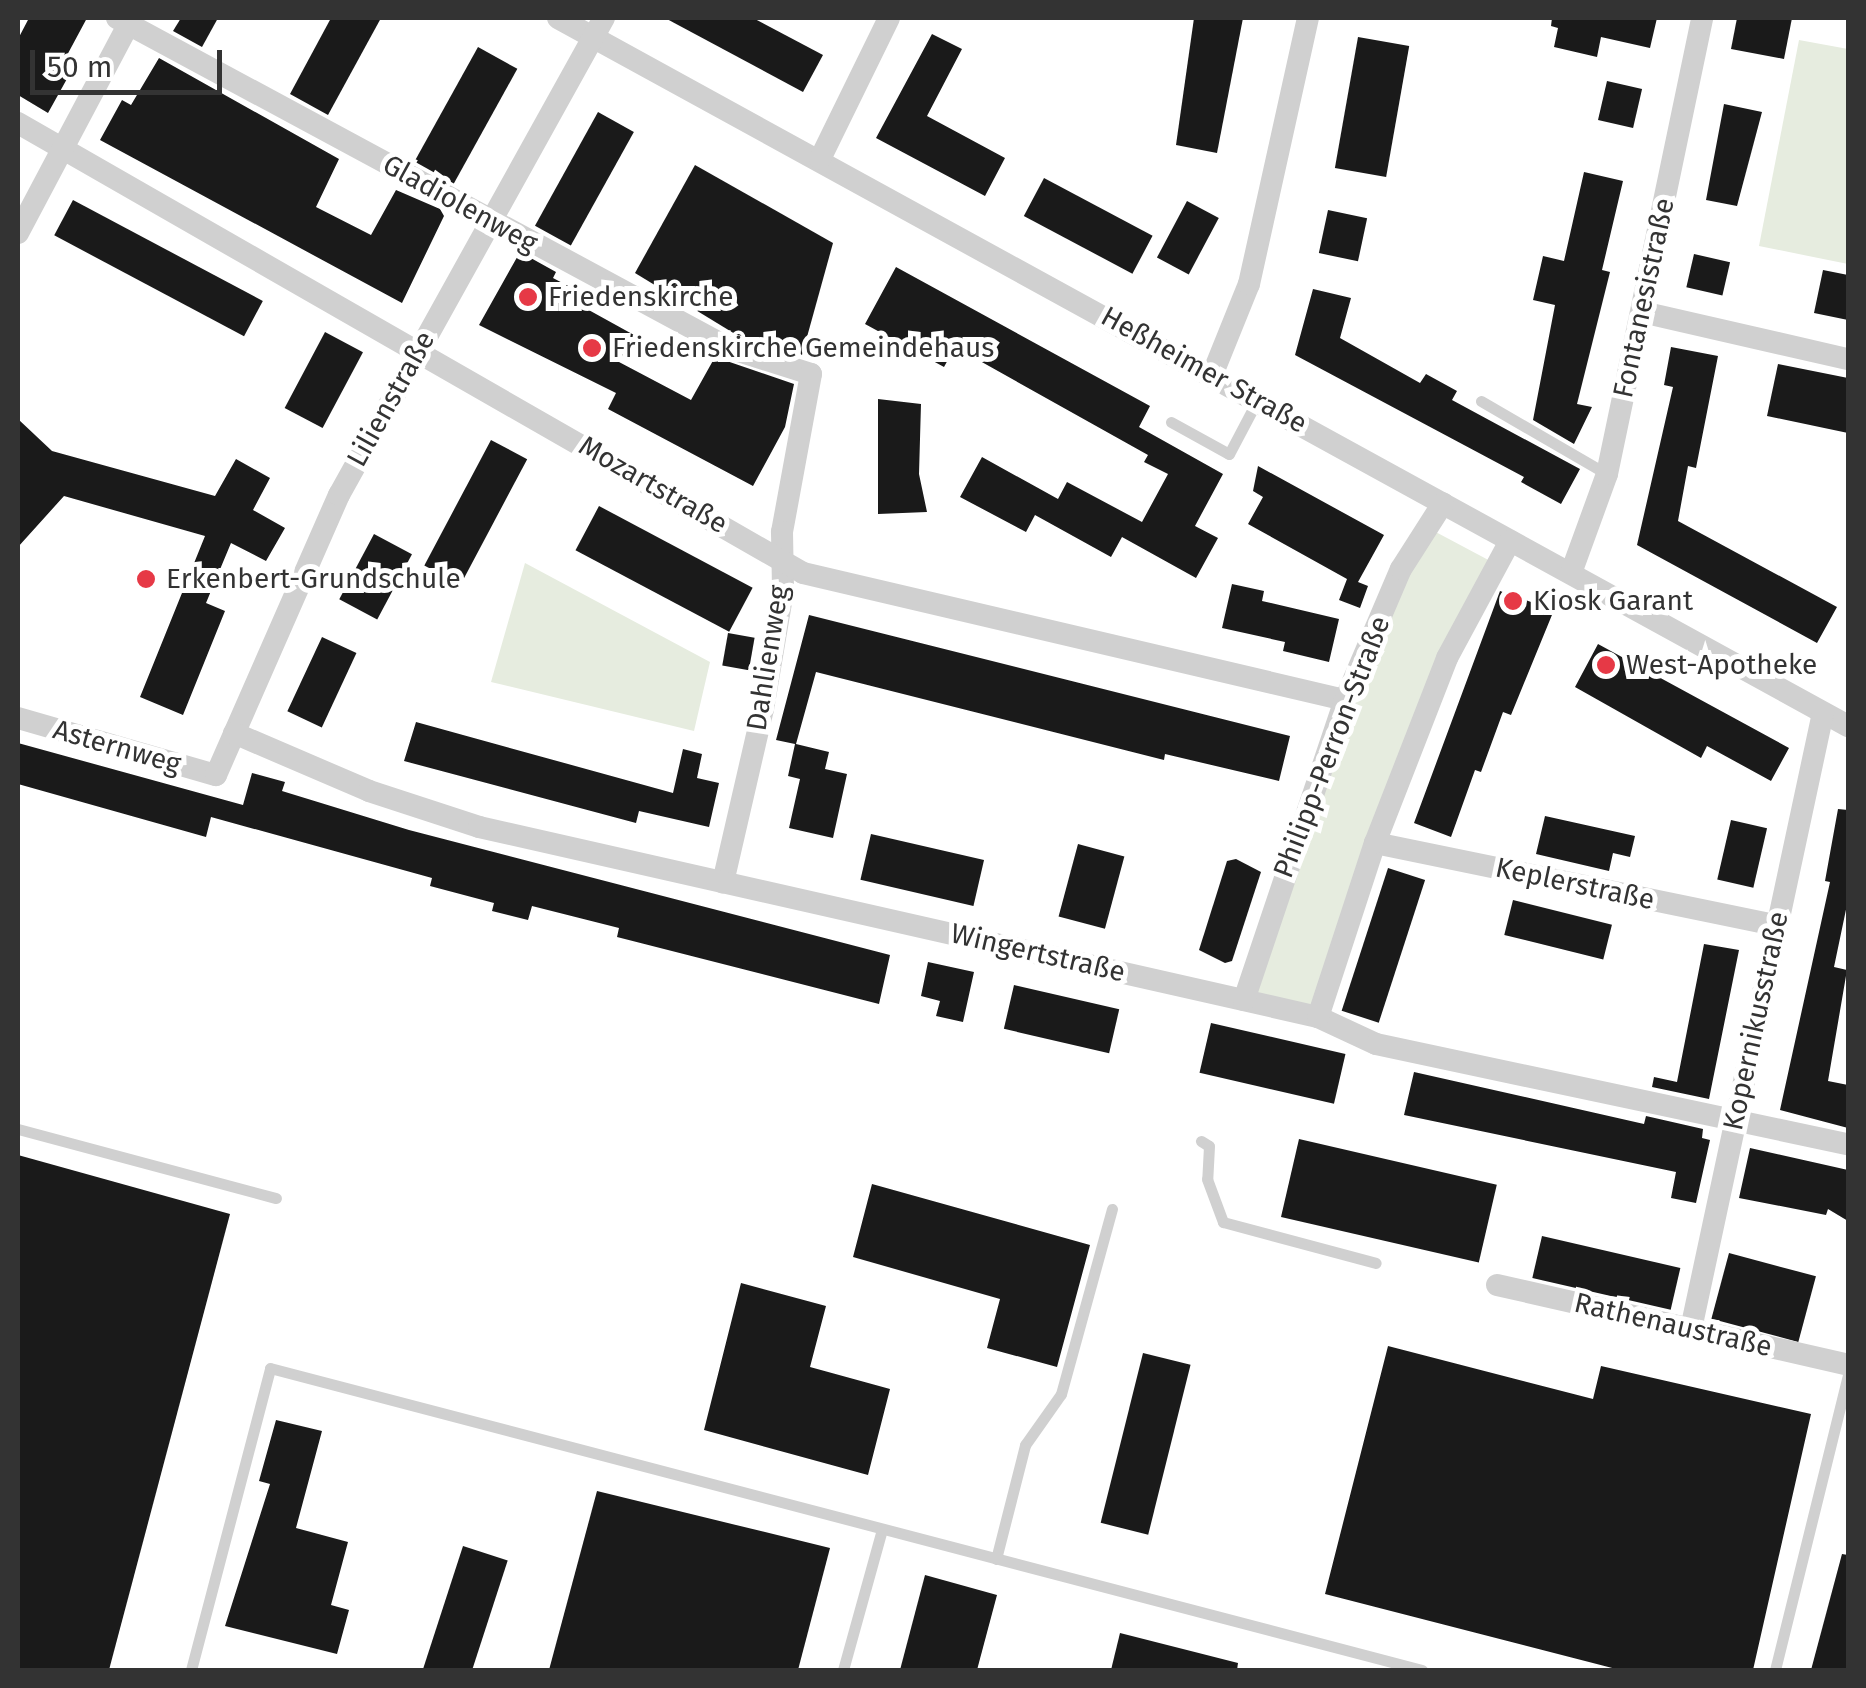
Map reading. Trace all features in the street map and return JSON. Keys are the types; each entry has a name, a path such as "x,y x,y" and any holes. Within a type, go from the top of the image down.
{"street":[{"name":"Heßheimer Straße","path":"558,18 598,27 820,160 1848,726"},
{"path":"820,160 889,18"},
{"path":"1212,373 1249,284 1308,18"},
{"name":"Fontanesistraße","path":"1570,573 1607,474 1702,18"},
{"path":"18,234 126,20"},
{"name":"Gladiolenweg","path":"126,20 729,348 810,374"},
{"name":"Lilienstraße","path":"216,775 339,495 598,27"},
{"name":"Mozartstraße","path":"18,123 780,559 831,582 1345,700"},
{"path":"1642,312 1848,360"},
{"name":"Dahlienweg","path":"723,882 763,710 782,592 780,559 810,374"},
{"name":"Philipp-Perron-Straße","path":"1244,1000 1345,700 1401,570 1443,504"},
{"path":"1318,1018 1375,843 1447,658 1510,541"},
{"name":"Kopernikusstraße","path":"1691,1329 1775,925 1824,713"},
{"name":"Asternweg","path":"18,718 216,775"},
{"name":"Wingertstraße","path":"234,733 425,811 1318,1018 1376,1044 1734,1124 1754,1122 1848,1144"},
{"name":"Keplerstraße","path":"1375,843 1775,925"},
{"name":"Rathenaustraße","path":"1497,1286 1848,1365"}],"lane":[{"path":"1171,422 1229,454 1258,399"},
{"path":"1481,401 1607,474"},
{"path":"18,1129 276,1198"},
{"path":"1202,1140 1209,1146 1207,1179 1223,1222 1376,1263"},
{"path":"996,1559 1025,1445 1062,1394 1112,1209"},
{"path":"191,1670 270,1368 1422,1670"},
{"path":"1776,1670 1848,1374"},
{"path":"843,1670 882,1529"}],"shaded area":[{"path":"1799,40 1848,49 1848,264 1759,246"},
{"path":"1432,530 1494,563 1315,1009 1252,993 1295,856 1408,572"},
{"path":"525,563 710,662 694,731 491,682"}],"building":[{"path":"29,18 87,18 58,72 68,77 48,113 18,95 18,39"},
{"path":"181,18 218,18 202,47 173,31"},
{"path":"331,18 381,18 328,115 290,94"},
{"path":"665,18 753,18 823,55 803,92"},
{"path":"1194,18 1243,18 1217,153 1176,145"},
{"path":"1552,18 1657,18 1650,48 1601,37 1597,57 1554,47 1558,28 1551,26"},
{"path":"1737,18 1792,18 1784,59 1731,49"},
{"path":"932,34 962,49 927,116 1005,158 985,196 876,138"},
{"path":"1358,37 1409,46 1386,177 1335,168"},
{"path":"478,47 517,69 454,183 414,162"},
{"path":"159,58 339,159 316,207 371,235 396,190 440,209 444,216 402,303 100,140 122,100 131,105"},
{"path":"1607,81 1642,89 1633,128 1598,120"},
{"path":"1724,104 1762,112 1737,206 1706,200"},
{"path":"598,112 634,132 571,246 535,226"},
{"path":"695,165 833,243 802,355 735,334 635,273"},
{"path":"1584,172 1623,181 1602,270 1610,272 1577,404 1592,407 1574,444 1533,420 1555,305 1533,300 1543,256 1564,261"},
{"path":"1044,178 1153,236 1132,274 1024,216"},
{"path":"73,200 263,301 244,336 54,235"},
{"path":"1187,201 1219,218 1189,274 1157,258"},
{"path":"1328,210 1367,218 1358,261 1319,253"},
{"path":"520,252 556,272 553,278 572,288 567,298 634,335 619,362 691,400 715,357 794,384 785,427 753,486 608,409 616,393 479,325"},
{"path":"1694,254 1730,262 1722,295 1686,287"},
{"path":"896,267 1150,406 1139,427 1223,474 1195,526 1218,538 1196,578 1122,537 1111,557 1035,515 1026,532 960,497 982,457 1058,499 1067,482 1142,522 1168,474 1144,462 1148,455 955,347 944,367 865,324"},
{"path":"1823,270 1848,275 1848,320 1814,313"},
{"path":"1313,289 1351,298 1340,338 1420,383 1426,374 1457,391 1452,400 1580,469 1561,504 1521,482 1524,477 1295,355"},
{"path":"325,332 363,352 323,428 285,408"},
{"path":"1671,347 1718,356 1696,468 1688,466 1678,521 1837,607 1817,643 1637,545 1673,387 1664,385"},
{"path":"1778,364 1848,378 1848,433 1767,416"},
{"path":"878,399 921,404 919,474 927,512 878,514"},
{"path":"18,419 52,451 215,496 236,459 270,478 253,510 285,528 266,561 231,543 206,603 225,611 183,715 140,697 205,536 64,496 18,547"},
{"path":"491,440 527,459 461,585 424,565"},
{"path":"1258,466 1384,535 1358,582 1368,586 1360,608 1339,600 1347,579 1248,524 1263,497 1253,491"},
{"path":"599,506 753,588 729,632 576,550"},
{"path":"374,534 412,554 377,620 339,599"},
{"path":"1232,584 1264,591 1262,601 1339,619 1329,662 1283,651 1285,642 1222,628"},
{"path":"1500,591 1554,610 1511,715 1503,712 1481,772 1475,770 1451,837 1414,823"},
{"path":"809,615 1290,736 1279,781 1165,754 1164,760 816,672 796,744 829,752 825,769 847,774 833,838 789,828 800,779 788,776 795,744 776,740"},
{"path":"728,633 755,638 749,670 722,665"},
{"path":"322,637 356,653 322,727 287,711"},
{"path":"1598,644 1789,748 1771,781 1707,746 1701,758 1575,687"},
{"path":"416,722 673,793 683,749 702,754 697,778 719,783 709,827 639,811 636,823 404,761"},
{"path":"18,743 243,805 252,773 285,782 282,791 409,830 890,955 879,1004 617,937 619,928 532,906 528,920 492,911 494,903 430,886 432,878 211,817 206,837 18,784"},
{"path":"1838,809 1848,810 1848,900 1834,967 1847,970 1828,1081 1848,1085 1848,1128 1780,1110 1830,882 1825,881"},
{"path":"1545,816 1635,836 1630,857 1613,853 1609,871 1536,854"},
{"path":"1731,820 1767,828 1753,888 1717,879"},
{"path":"871,834 984,860 973,906 860,880"},
{"path":"1078,844 1124,856 1105,929 1059,916"},
{"path":"1236,859 1261,872 1232,961 1225,963 1199,950 1227,861"},
{"path":"1388,868 1425,880 1379,1023 1342,1011"},
{"path":"1513,900 1612,925 1603,960 1504,935"},
{"path":"1704,944 1739,950 1709,1099 1652,1087 1654,1077 1677,1082"},
{"path":"928,962 974,972 963,1022 936,1016 940,1001 921,996"},
{"path":"1014,985 1119,1009 1109,1053 1004,1029"},
{"path":"1211,1023 1345,1054 1334,1104 1200,1073"},
{"path":"1414,1072 1644,1124 1646,1116 1703,1129 1702,1138 1710,1140 1696,1203 1671,1198 1676,1172 1404,1115"},
{"path":"1299,1139 1497,1185 1479,1263 1281,1217"},
{"path":"1750,1148 1848,1170 1848,1221 1828,1209 1826,1215 1739,1198"},
{"path":"18,1155 230,1214 109,1670 18,1670"},
{"path":"872,1184 1090,1245 1057,1367 987,1348 1000,1299 853,1257"},
{"path":"1542,1236 1680,1268 1671,1310 1532,1278"},
{"path":"1729,1253 1816,1276 1798,1342 1711,1319"},
{"path":"741,1283 826,1306 810,1367 890,1389 868,1475 704,1430"},
{"path":"1388,1346 1593,1399 1601,1366 1811,1414 1753,1670 1620,1670 1325,1594"},
{"path":"1143,1353 1191,1365 1148,1535 1101,1523"},
{"path":"276,1420 322,1431 296,1528 348,1542 331,1605 349,1610 337,1654 225,1626 270,1484 259,1481"},
{"path":"597,1491 830,1548 798,1670 549,1670"},
{"path":"463,1546 508,1561 472,1670 423,1669"},
{"path":"1842,1554 1848,1555 1848,1670 1811,1670"},
{"path":"925,1575 997,1595 977,1670 900,1670"},
{"path":"1120,1633 1238,1663 1237,1670 1111,1670"}],"place":[{"name":"Friedenskirche","path":"528,297"},
{"name":"Friedenskirche Gemeindehaus","path":"592,348"},
{"name":"Erkenbert-Grundschule","path":"146,579"},
{"name":"Kiosk Garant","path":"1513,601"},
{"name":"West-Apotheke","path":"1606,665"}]}
